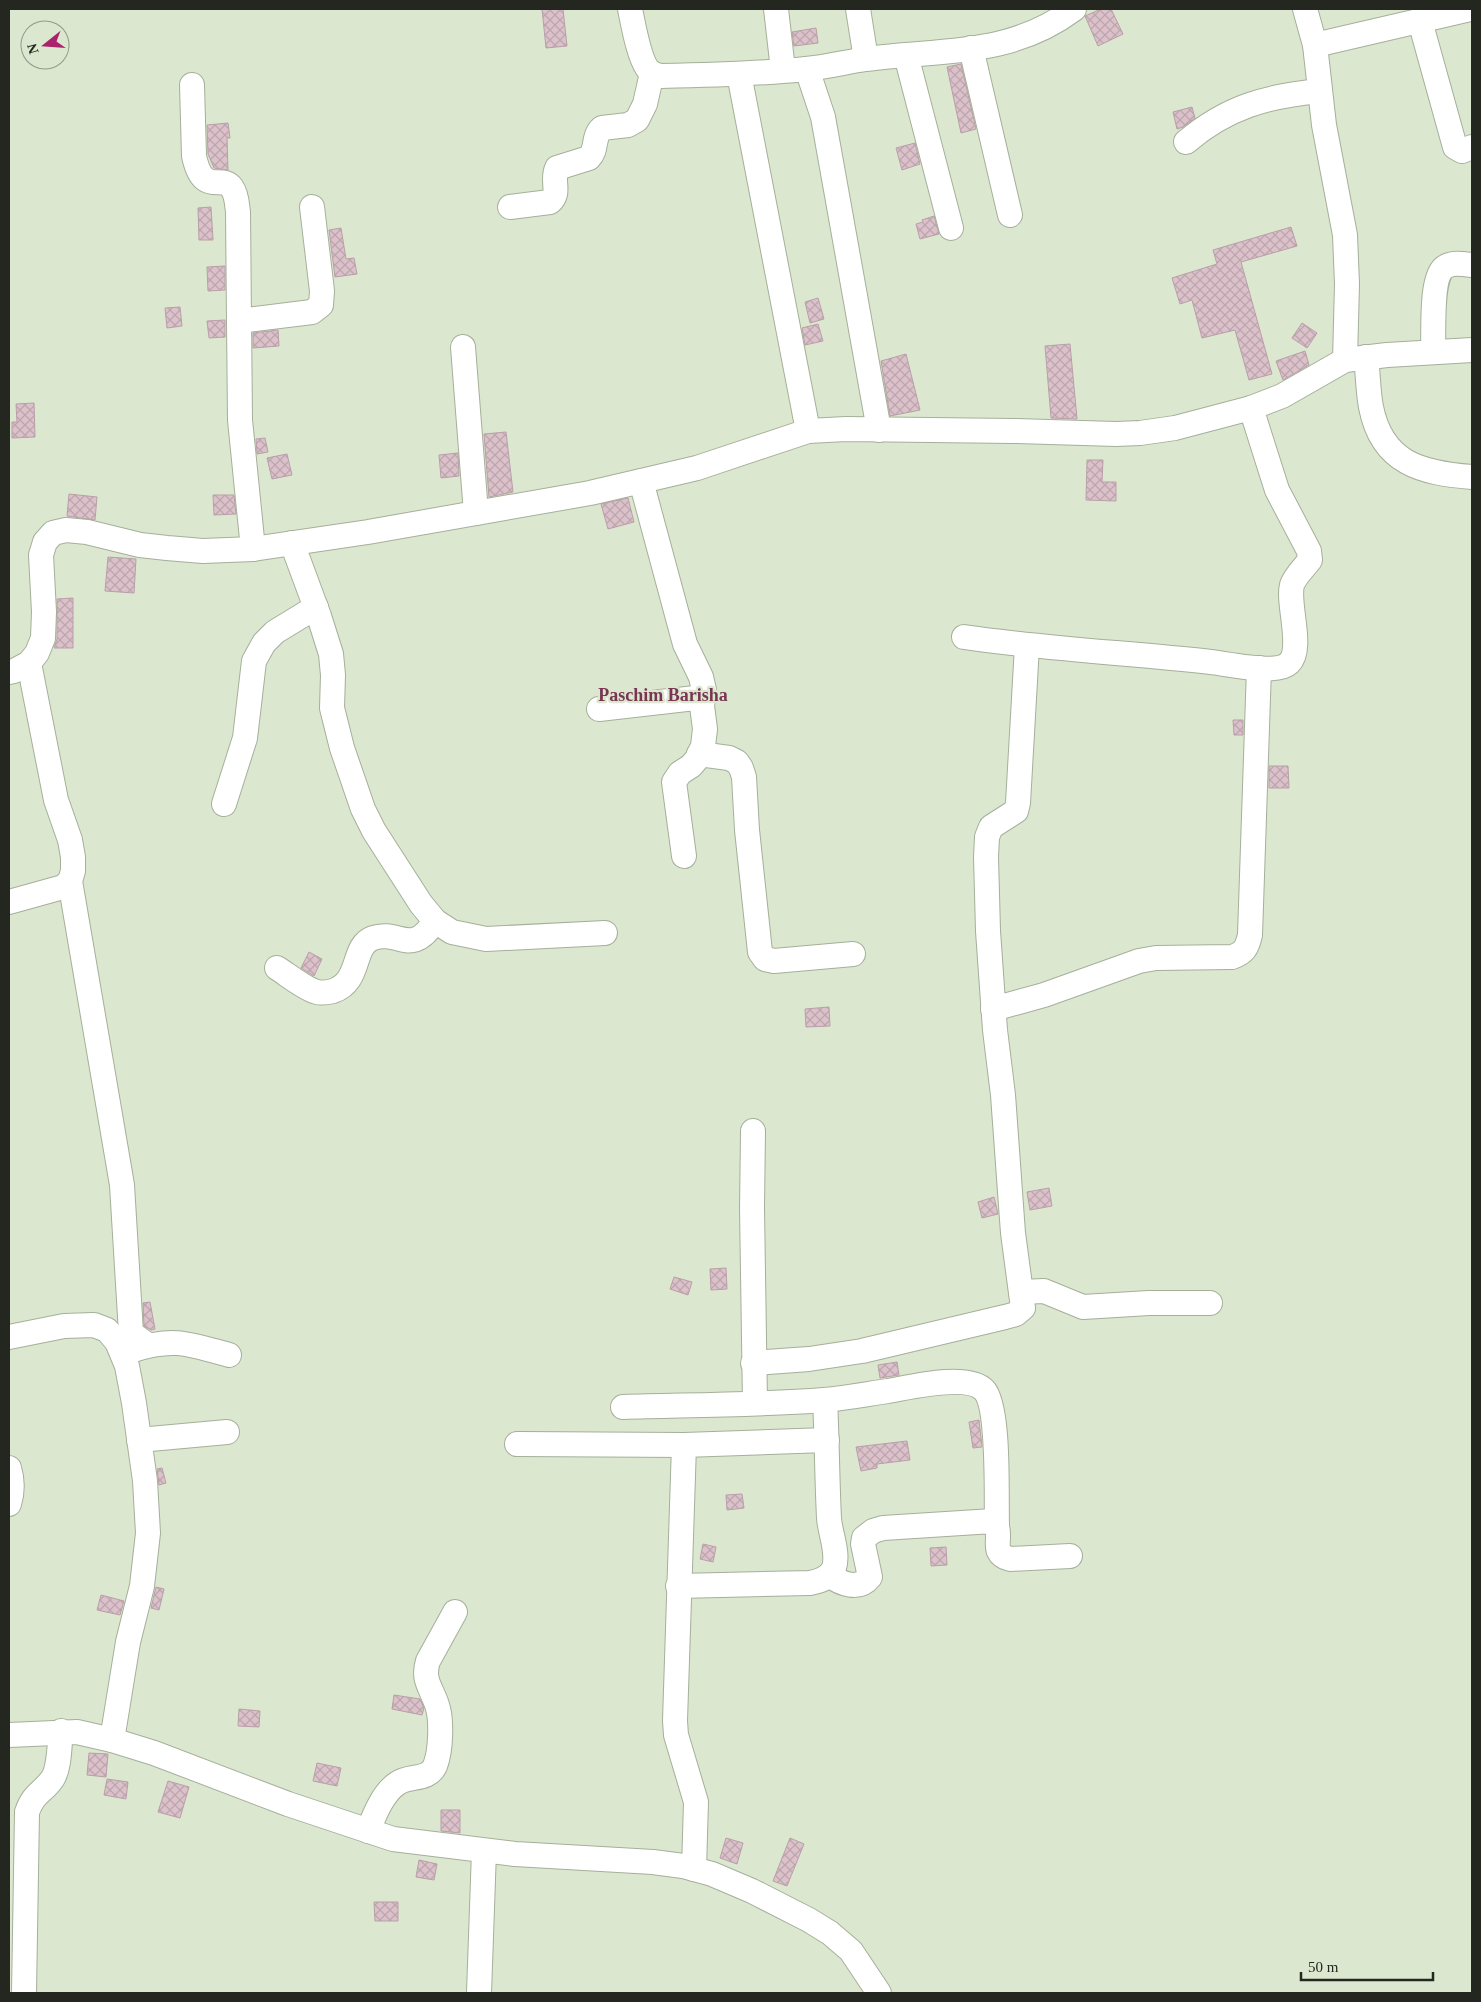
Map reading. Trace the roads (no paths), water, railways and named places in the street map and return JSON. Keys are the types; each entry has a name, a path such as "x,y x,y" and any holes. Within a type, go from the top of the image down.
{"street":[{"path":"510,207 553,200 556,193 554,174 557,168 589,158 594,148 595,137 602,128 628,124 637,120 645,104 652,73 643,57 630,9"},
{"path":"776,9 783,70"},
{"path":"858,9 866,59"},
{"path":"652,73 661,76 739,74 808,69 866,59 993,46 1024,37 1054,23 1074,9"},
{"path":"1305,9 1315,45 1324,125 1345,235 1347,284 1356,358 1382,439 1399,458 1418,468 1452,476 1472,478"},
{"path":"1315,45 1470,9"},
{"path":"1420,22 1455,147 1462,151 1471,152"},
{"path":"972,48 1010,215"},
{"path":"906,55 951,228"},
{"path":"808,69 823,117 879,430"},
{"path":"739,74 808,431"},
{"path":"192,85 196,167 200,176 207,181 228,185 233,189 238,212 240,420 252,549"},
{"path":"1186,142 1215,120 1240,108 1289,94 1320,91"},
{"path":"238,321 312,312 321,305 322,291 312,207"},
{"path":"1433,352 1434,308 1439,273 1444,267 1453,264 1472,265"},
{"path":"463,347 476,513"},
{"path":"148,1346 131,1333 122,1185 70,881 73,872 73,857 70,840 56,800 19,667 38,652 43,638 42,555 45,542 53,533 66,530 87,532 140,545 203,551 252,549 292,544 553,501 697,468 808,431 1140,433 1175,428 1251,408 1356,358 1472,350"},
{"path":"964,637 1027,646 1165,657 1259,668 1285,666 1294,657 1295,642 1291,590 1296,577 1310,560 1306,543 1288,516 1276,490 1251,408"},
{"path":"641,481 685,644 703,683 704,739 699,754 691,766 676,776 674,782 684,856"},
{"path":"292,544 316,607 331,654 334,722 352,779 374,831 434,921 452,932 486,939 605,934"},
{"path":"224,804 245,738 254,661 264,643 274,632 316,607"},
{"path":"753,1363 809,1359 862,1351 1005,1317 1016,1314 1022,1308 1013,1233 988,931 987,837 991,827 1016,810 1018,803 1027,646"},
{"path":"994,1009 1044,995 1139,961 1165,958 1232,957 1242,953 1248,947 1254,860 1259,668"},
{"path":"599,709 704,696"},
{"path":"699,754 729,758 737,762 744,777 749,848 762,956 767,960 774,961 853,954"},
{"path":"9,902 63,887 70,881"},
{"path":"278,968 318,992 330,992 342,987 348,981 360,952 370,940 382,936 408,941 428,931 434,921"},
{"path":"753,1131 753,1363 755,1403"},
{"path":"1021,1292 1044,1292 1083,1307 1149,1303 1210,1303"},
{"path":"9,1336 64,1326 94,1325 107,1330 117,1342 127,1366 148,1504 148,1533 142,1586 128,1642 112,1740"},
{"path":"122,1354 148,1346 172,1342 189,1344 229,1355"},
{"path":"623,1407 825,1400 962,1381 973,1383 985,1391 990,1405 996,1439 997,1525 1000,1554 1010,1559 1070,1556"},
{"path":"678,1586 810,1583 822,1581 829,1575 834,1568 836,1556 829,1515 825,1400"},
{"path":"139,1440 227,1432"},
{"path":"517,1444 684,1445 827,1440"},
{"path":"684,1445 678,1586 676,1728 678,1742 696,1802 694,1870"},
{"path":"9,1468 13,1492 9,1504"},
{"path":"829,1575 842,1584 856,1585 867,1581 870,1577 863,1544 864,1538 873,1531 882,1528 987,1520 993,1521 997,1525"},
{"path":"368,1831 386,1796 393,1787 404,1780 427,1775 436,1764 439,1740 439,1714 428,1686 426,1669 428,1661 455,1612"},
{"path":"24,1993 27,1812 32,1799 53,1777 56,1769 61,1731"},
{"path":"9,1735 61,1731 76,1732 112,1740 393,1840 484,1852 653,1862 712,1874 752,1891 830,1932 851,1952 879,1993"},
{"path":"479,1993 484,1852"}],"district":[{"name":"Paschim Barisha","path":"663,695"}]}
